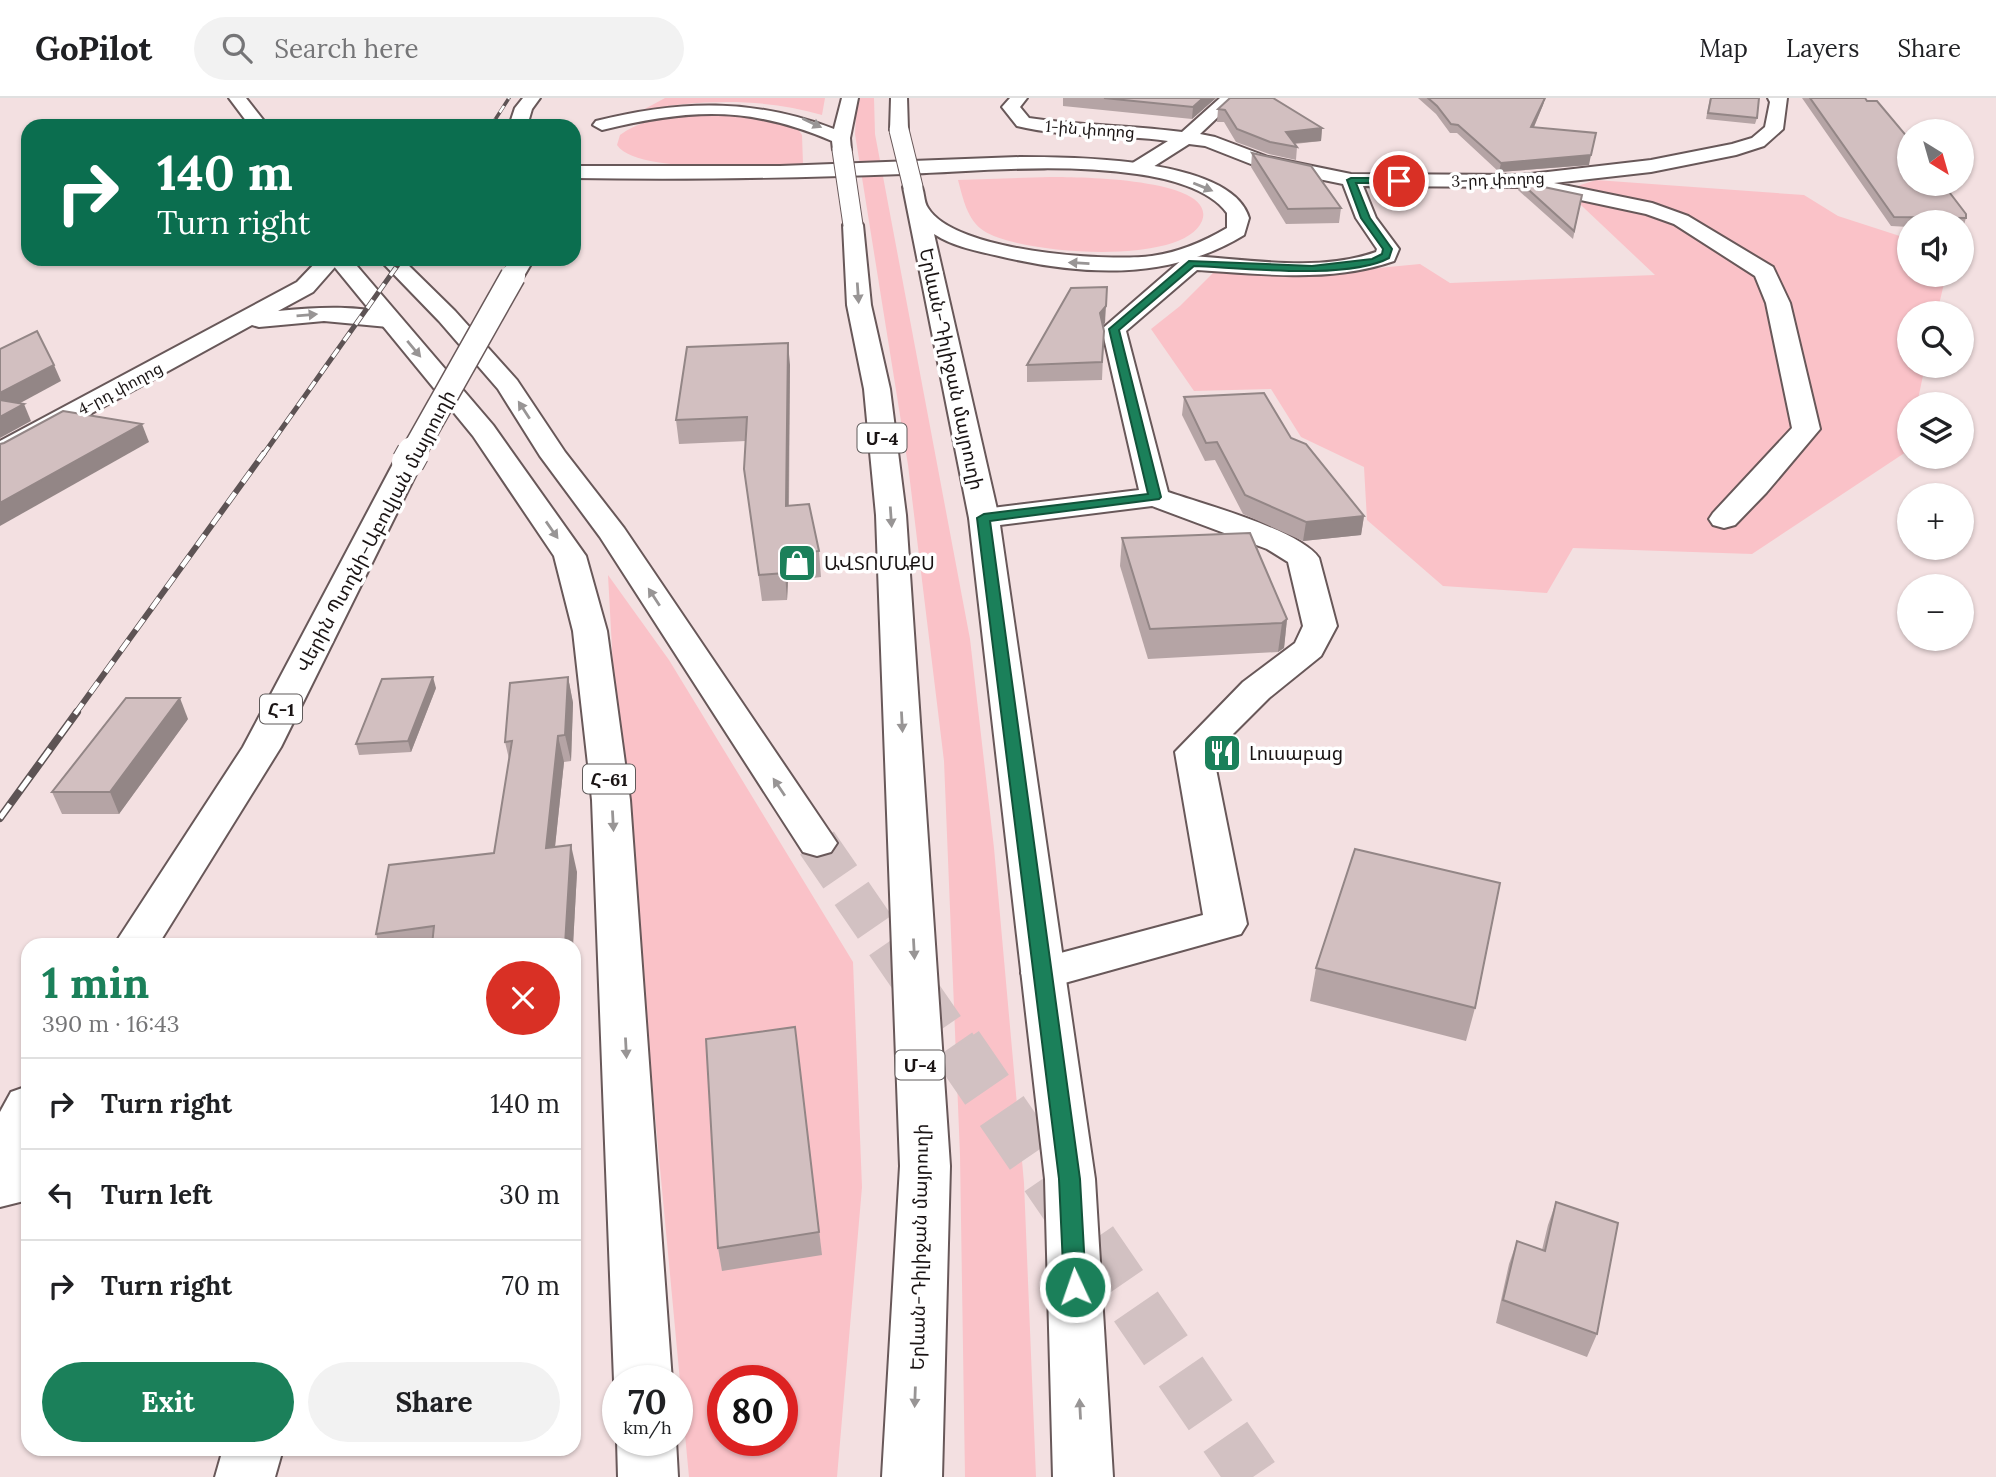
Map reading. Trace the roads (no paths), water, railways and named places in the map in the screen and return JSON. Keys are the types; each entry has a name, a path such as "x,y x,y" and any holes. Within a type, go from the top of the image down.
{"main road":[{"path":"237,98 254,119"},
{"path":"520,119 524,108 532,98"},
{"path":"581,153 602,125 645,98"},
{"name":"Երևան-Դիլիջան մայրուղի","path":"850,98 841,144 853,225 859,305 877,389 891,515 925,1166 912,1477"},
{"name":"Երևան-Դիլիջան մայրուղի","path":"899,98 899,130 984,518 1070,1179 1083,1477"},
{"name":"1-ին փողոց","path":"1019,98 1012,107 1023,122 1065,128 1187,137"},
{"path":"1138,168 1187,137 1230,98"},
{"name":"3-րդ փողոց","path":"1187,137 1209,141 1263,162 1351,180 1521,181 1651,166 1758,142 1774,129 1779,99 1776,98"},
{"path":"602,125 686,107 750,106 799,117 841,144"},
{"path":"581,172 775,173 1046,164 1138,168 1197,184 1215,192 1236,209 1239,218 1237,231 1222,243 1190,259 1114,329 1155,497"},
{"path":"916,199 940,229 959,239 1018,255 1105,264 1190,259 1312,268 1374,262 1386,256 1388,249 1366,218 1351,180"},
{"path":"1521,181 1651,209 1681,220 1765,272 1778,303 1806,429 1756,487 1724,519"},
{"name":"4-րդ փողոց","path":"0,452 305,287 324,266"},
{"name":"Հ-61","path":"345,266 483,431 570,556 590,631 611,800 642,1365"},
{"path":"397,266 447,316 508,385 554,456 613,534 817,844"},
{"name":"Վերին Պտղնի-Աբովյան մայրուղի","path":"140,938 262,747 408,462 518,268"},
{"path":"239,323 338,313 355,313 388,320"},
{"path":"984,518 1155,497 1278,542 1303,558 1320,626 1309,649 1256,690 1194,752 1226,924 1043,972"},
{"path":"0,1160 17,1117"},
{"path":"0,1186 21,1181"},
{"path":"245,1477 251,1456"},
{"path":"647,1456 648,1477"}],"tunnel":[{"path":"817,843 958,1048"},
{"path":"957,1046 1253,1477"}],"railway":[{"path":"496,119 509,98"},
{"path":"263,455 397,266"},
{"path":"75,714 264,453"},
{"path":"0,818 77,712"}],"place":[{"name":"ԱՎՏՈՄԱՔՍ","path":"797,563"},
{"name":"Լուսաբաց","path":"1222,753"}]}
